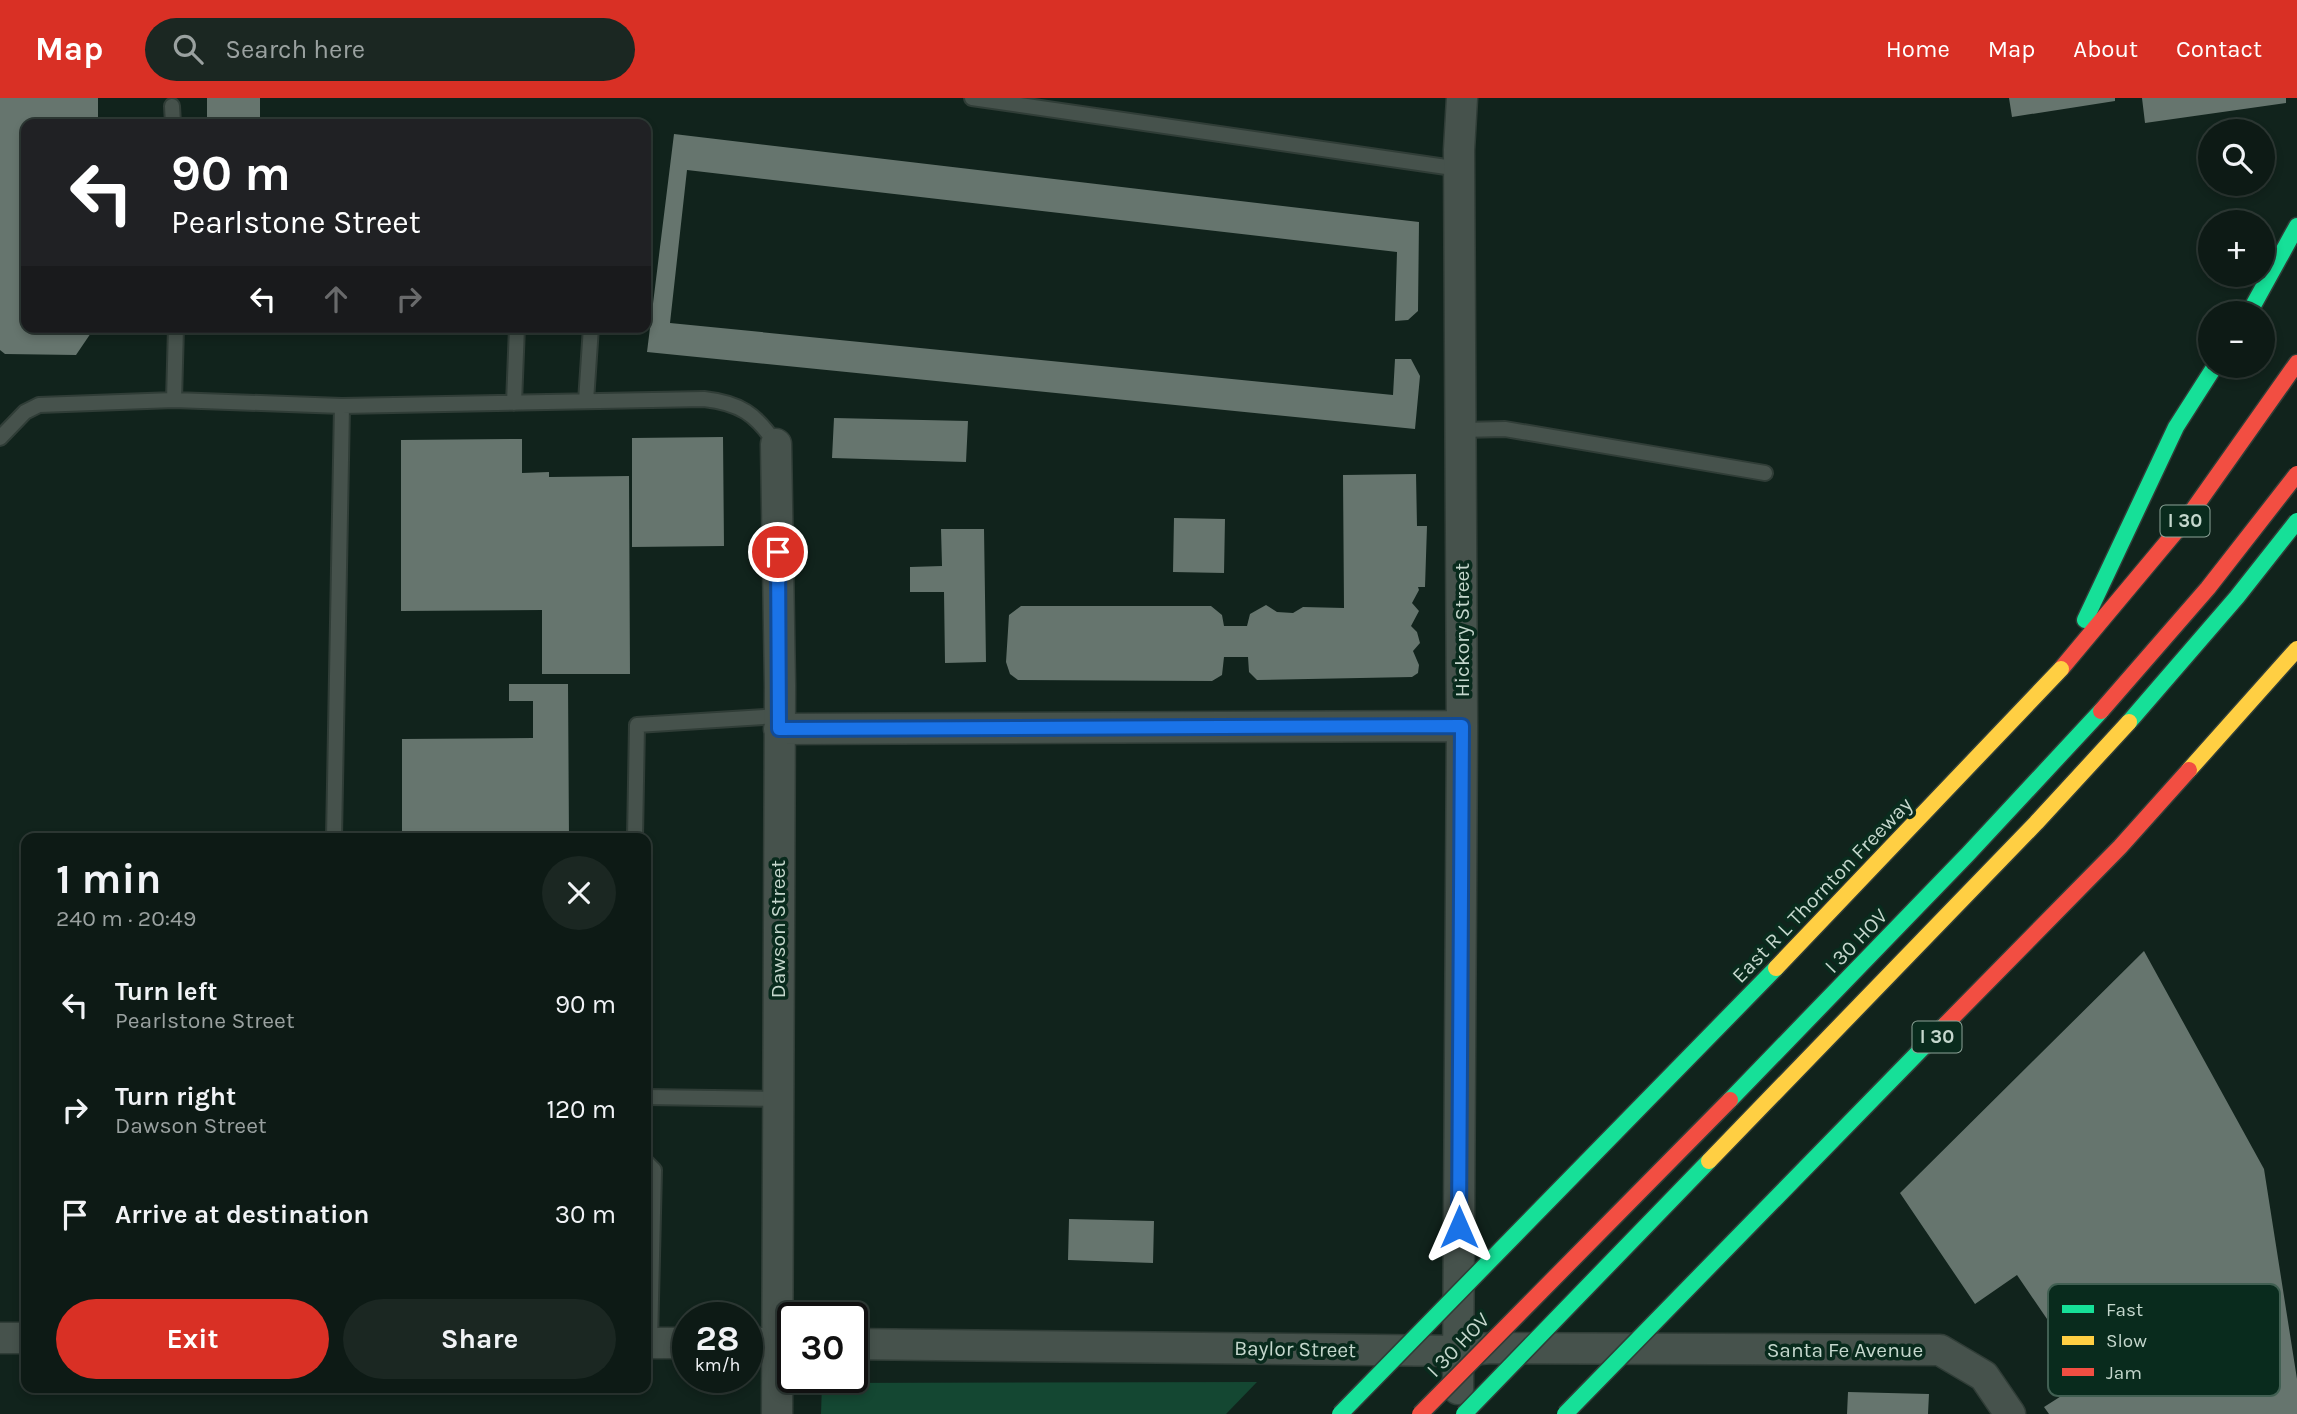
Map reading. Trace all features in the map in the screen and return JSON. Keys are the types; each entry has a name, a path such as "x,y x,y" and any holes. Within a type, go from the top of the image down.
{"highway":[{"path":"2256,301 2297,226"},
{"name":"East R L Thornton Freeway","path":"1340,1414 1840,902 2061,669 2188,517 2297,363"},
{"path":"2061,669 2176,428 2207,378"},
{"name":"I 30 HOV","path":"1420,1414 2070,749 2228,566 2297,474"},
{"path":"1464,1414 2036,823 2148,701 2237,597 2297,521"},
{"name":"I 30","path":"1566,1414 2120,847 2297,649"}],"street":[{"name":"Hickory Street","path":"1458,1414 1462,98"},
{"name":"Dawson Street","path":"776,444 779,723 778,1099 784,1302"},
{"path":"779,723 1462,726"},
{"path":"0,1338 21,1338"},
{"path":"651,1343 672,1343"},
{"name":"Baylor Street","path":"868,1344 1737,1350"},
{"name":"Santa Fe Avenue","path":"1737,1350 1940,1350 1984,1376 2010,1414"},
{"name":"Dawson Street","path":"777,1414 779,1393"}],"lane":[{"path":"972,98 1460,169"},
{"path":"172,106 173,119"},
{"path":"174,400 176,333"},
{"path":"514,402 517,333"},
{"path":"586,401 591,333"},
{"path":"0,438 25,412 39,405 174,400 342,406 704,399 726,402 747,411 764,426 776,444"},
{"path":"334,833 342,406"},
{"path":"1461,430 1505,429 1765,473"},
{"path":"635,833 637,725 779,723"},
{"path":"651,1097 778,1099"},
{"path":"651,1167 654,1170 651,1256"}],"green space":[{"path":"1257,1382 1226,1414 821,1414 822,1393 868,1393 868,1383"}],"building":[{"path":"0,98 98,98 98,119 21,119 21,333 91,333 76,355 5,354 0,350"},
{"path":"207,98 260,98 260,119 207,119"},
{"path":"2009,98 2115,98 2115,101 2012,117"},
{"path":"2142,98 2286,98 2286,103 2145,123"},
{"path":"674,134 1419,222 1418,311 1408,320 1395,321 1397,252 687,170 670,323 1393,395 1395,359 1411,359 1420,376 1415,429 647,352"},
{"path":"834,418 968,421 966,462 832,458"},
{"path":"723,437 724,546 632,547 632,438"},
{"path":"522,439 522,473 549,472 549,477 629,476 630,674 542,674 542,610 401,611 401,440"},
{"path":"1416,474 1417,526 1427,526 1425,587 1418,587 1412,603 1419,611 1411,626 1417,632 1420,643 1413,651 1419,665 1418,673 1412,677 1257,680 1249,672 1248,657 1224,657 1222,675 1212,681 1018,680 1010,674 1006,662 1009,615 1021,606 1211,606 1222,615 1224,626 1247,626 1250,614 1266,605 1277,612 1293,613 1303,607 1344,608 1343,475"},
{"path":"1174,518 1225,519 1224,573 1173,572"},
{"path":"941,529 984,529 986,662 945,663 944,592 910,592 910,567 942,566"},
{"path":"509,684 568,684 569,833 402,833 402,739 533,738 533,701 509,701"},
{"path":"2144,951 2264,1169 2297,1379 2297,1414 2049,1414 2044,1407 2061,1396 2280,1396 2280,1284 2048,1284 2048,1320 2017,1275 1975,1304 1900,1193"},
{"path":"1069,1219 1154,1221 1153,1263 1068,1260"},
{"path":"1848,1392 1929,1394 1928,1414 1847,1414"}],"traffic: fast":[{"path":"2256,301 2297,226"},
{"path":"2085,620 2176,427 2207,378"},
{"path":"2129,722 2237,597 2297,521"},
{"path":"1730,1100 1968,854 2101,711"},
{"path":"1340,1414 1776,968"},
{"path":"1565,1414 1945,1025"},
{"path":"1464,1414 1709,1161"}],"traffic: jam":[{"path":"2061,669 2188,517 2297,363"},
{"path":"2101,711 2208,588 2297,474"},
{"path":"1945,1025 2120,847 2189,770"},
{"path":"1420,1414 1730,1100"}],"traffic: slow":[{"path":"2189,770 2297,649"},
{"path":"1776,968 2061,669"},
{"path":"1709,1161 2036,823 2129,722"}],"route":[{"path":"778,552 779,729 1462,726 1459,1227"}]}
